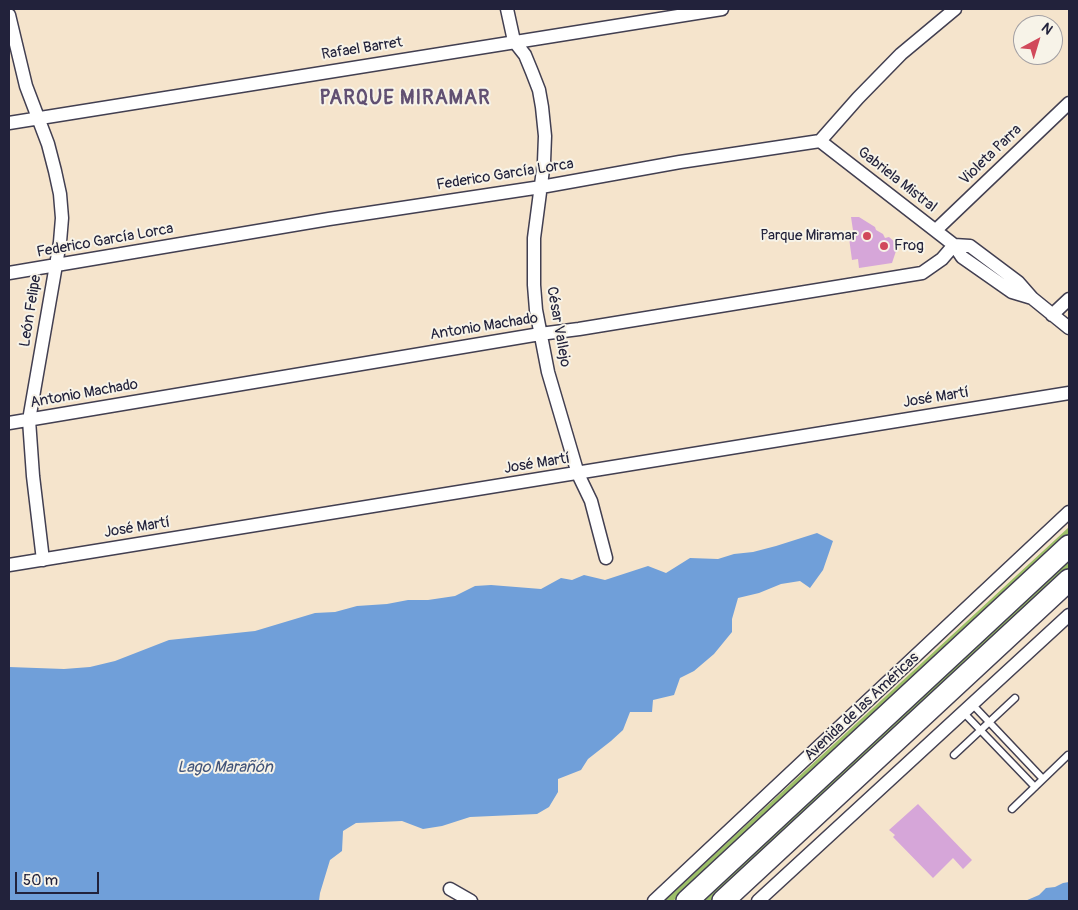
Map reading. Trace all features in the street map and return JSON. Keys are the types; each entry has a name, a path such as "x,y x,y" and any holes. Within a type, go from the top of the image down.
{"highway":[{"name":"Avenida de las Américas","path":"687,901 1069,546"},
{"path":"723,901 1069,580"}],"street":[{"path":"507,9 514,41"},
{"name":"Rafael Barret","path":"9,123 722,9"},
{"path":"820,141 901,54 955,9"},
{"name":"León Felipe","path":"9,14 18,58 50,153 60,194 62,218 60,242 29,420 33,476 43,560"},
{"name":"César Vallejo","path":"514,41 525,55 539,90 545,136 544,162 535,229 534,261 536,310 540,334 548,372 578,474 591,501 606,558"},
{"name":"Violeta Parra","path":"936,230 1069,103"},
{"name":"Federico García Lorca","path":"9,273 329,219 541,187 680,162 820,141"},
{"name":"Gabriela Mistral","path":"820,141 954,245 970,246 1018,282 1032,298 1069,328"},
{"name":"Antonio Machado","path":"9,423 540,334 922,273 942,259 954,245"},
{"path":"1052,315 1069,299"},
{"name":"José Martí","path":"9,566 1069,394"},
{"name":"Avenida de las Américas","path":"654,901 1069,512"},
{"path":"758,901 967,708 1067,620"},
{"path":"450,889 471,901"}],"lane":[{"path":"954,755 1014,698"},
{"path":"967,708 989,722 1043,779"},
{"path":"967,708 980,730 1035,787"},
{"path":"1012,809 1068,755"}],"green space":[{"path":"1069,527 1069,535 673,901 664,901"},
{"path":"1069,557 1069,573 715,901 698,901"}],"water":[{"name":"Lago Marañón","path":"817,533 833,541 823,570 810,588 800,581 781,584 759,593 738,598 732,619 732,632 714,654 694,671 680,678 674,695 653,700 652,712 630,712 623,730 588,759 581,770 558,779 558,792 549,807 537,814 470,817 442,826 423,829 402,821 356,823 343,831 342,851 330,860 319,901 9,901 9,667 64,669 90,667 115,661 169,640 255,631 315,613 335,612 357,606 455,596 475,586 491,585 541,589 561,578 572,580 584,575 605,580 648,566 666,573 690,558 718,559 776,546"},
{"path":"1069,882 1069,901 1025,901 1039,895 1046,888"}],"building":[{"path":"851,217 859,217 875,227 885,238 889,237 898,245 892,263 859,268 858,259 852,260 849,238 854,237"},
{"path":"918,804 972,860 963,869 953,858 933,878 893,837 895,835 889,830"}],"place":[{"name":"Parque Miramar","path":"867,236"},
{"name":"Frog","path":"884,246"}],"district":[{"name":"PARQUE MIRAMAR","path":"405,99"}]}
